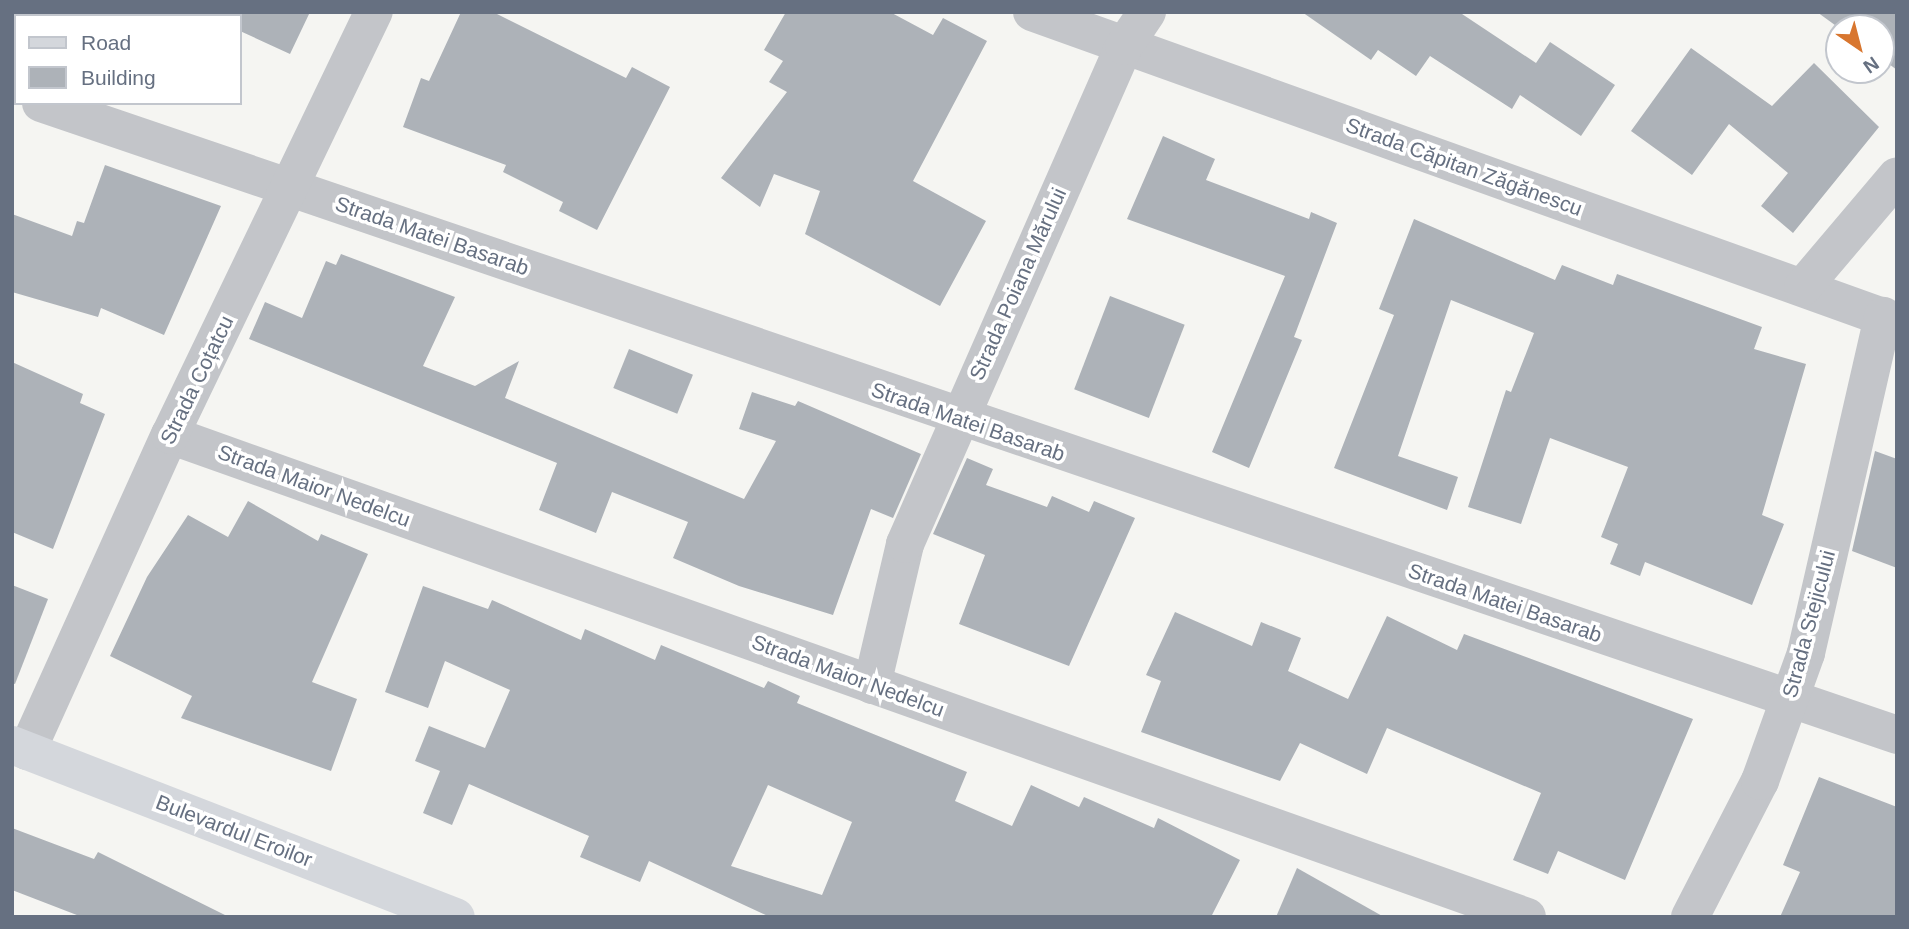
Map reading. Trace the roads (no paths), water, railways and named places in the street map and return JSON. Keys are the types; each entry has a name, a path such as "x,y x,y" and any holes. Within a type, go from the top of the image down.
{"main road":[{"name":"Bulevardul Eroilor","path":"20,748 456,917"}],"street":[{"name":"Strada Coțatcu","path":"20,748 292,187 373,12"},
{"name":"Strada Căpitan Zăgănescu","path":"1032,12 1890,319"},
{"name":"Strada Poiana Mărului","path":"872,685 905,544 1124,46 1147,12"},
{"name":"Strada Matei Basarab","path":"47,105 292,187 959,419 1897,735"},
{"path":"1803,287 1897,176"},
{"name":"Strada Stejicului","path":"1690,917 1760,781 1790,698 1890,319"},
{"name":"Strada Maior Nedelcu","path":"170,435 1527,917"}]}
